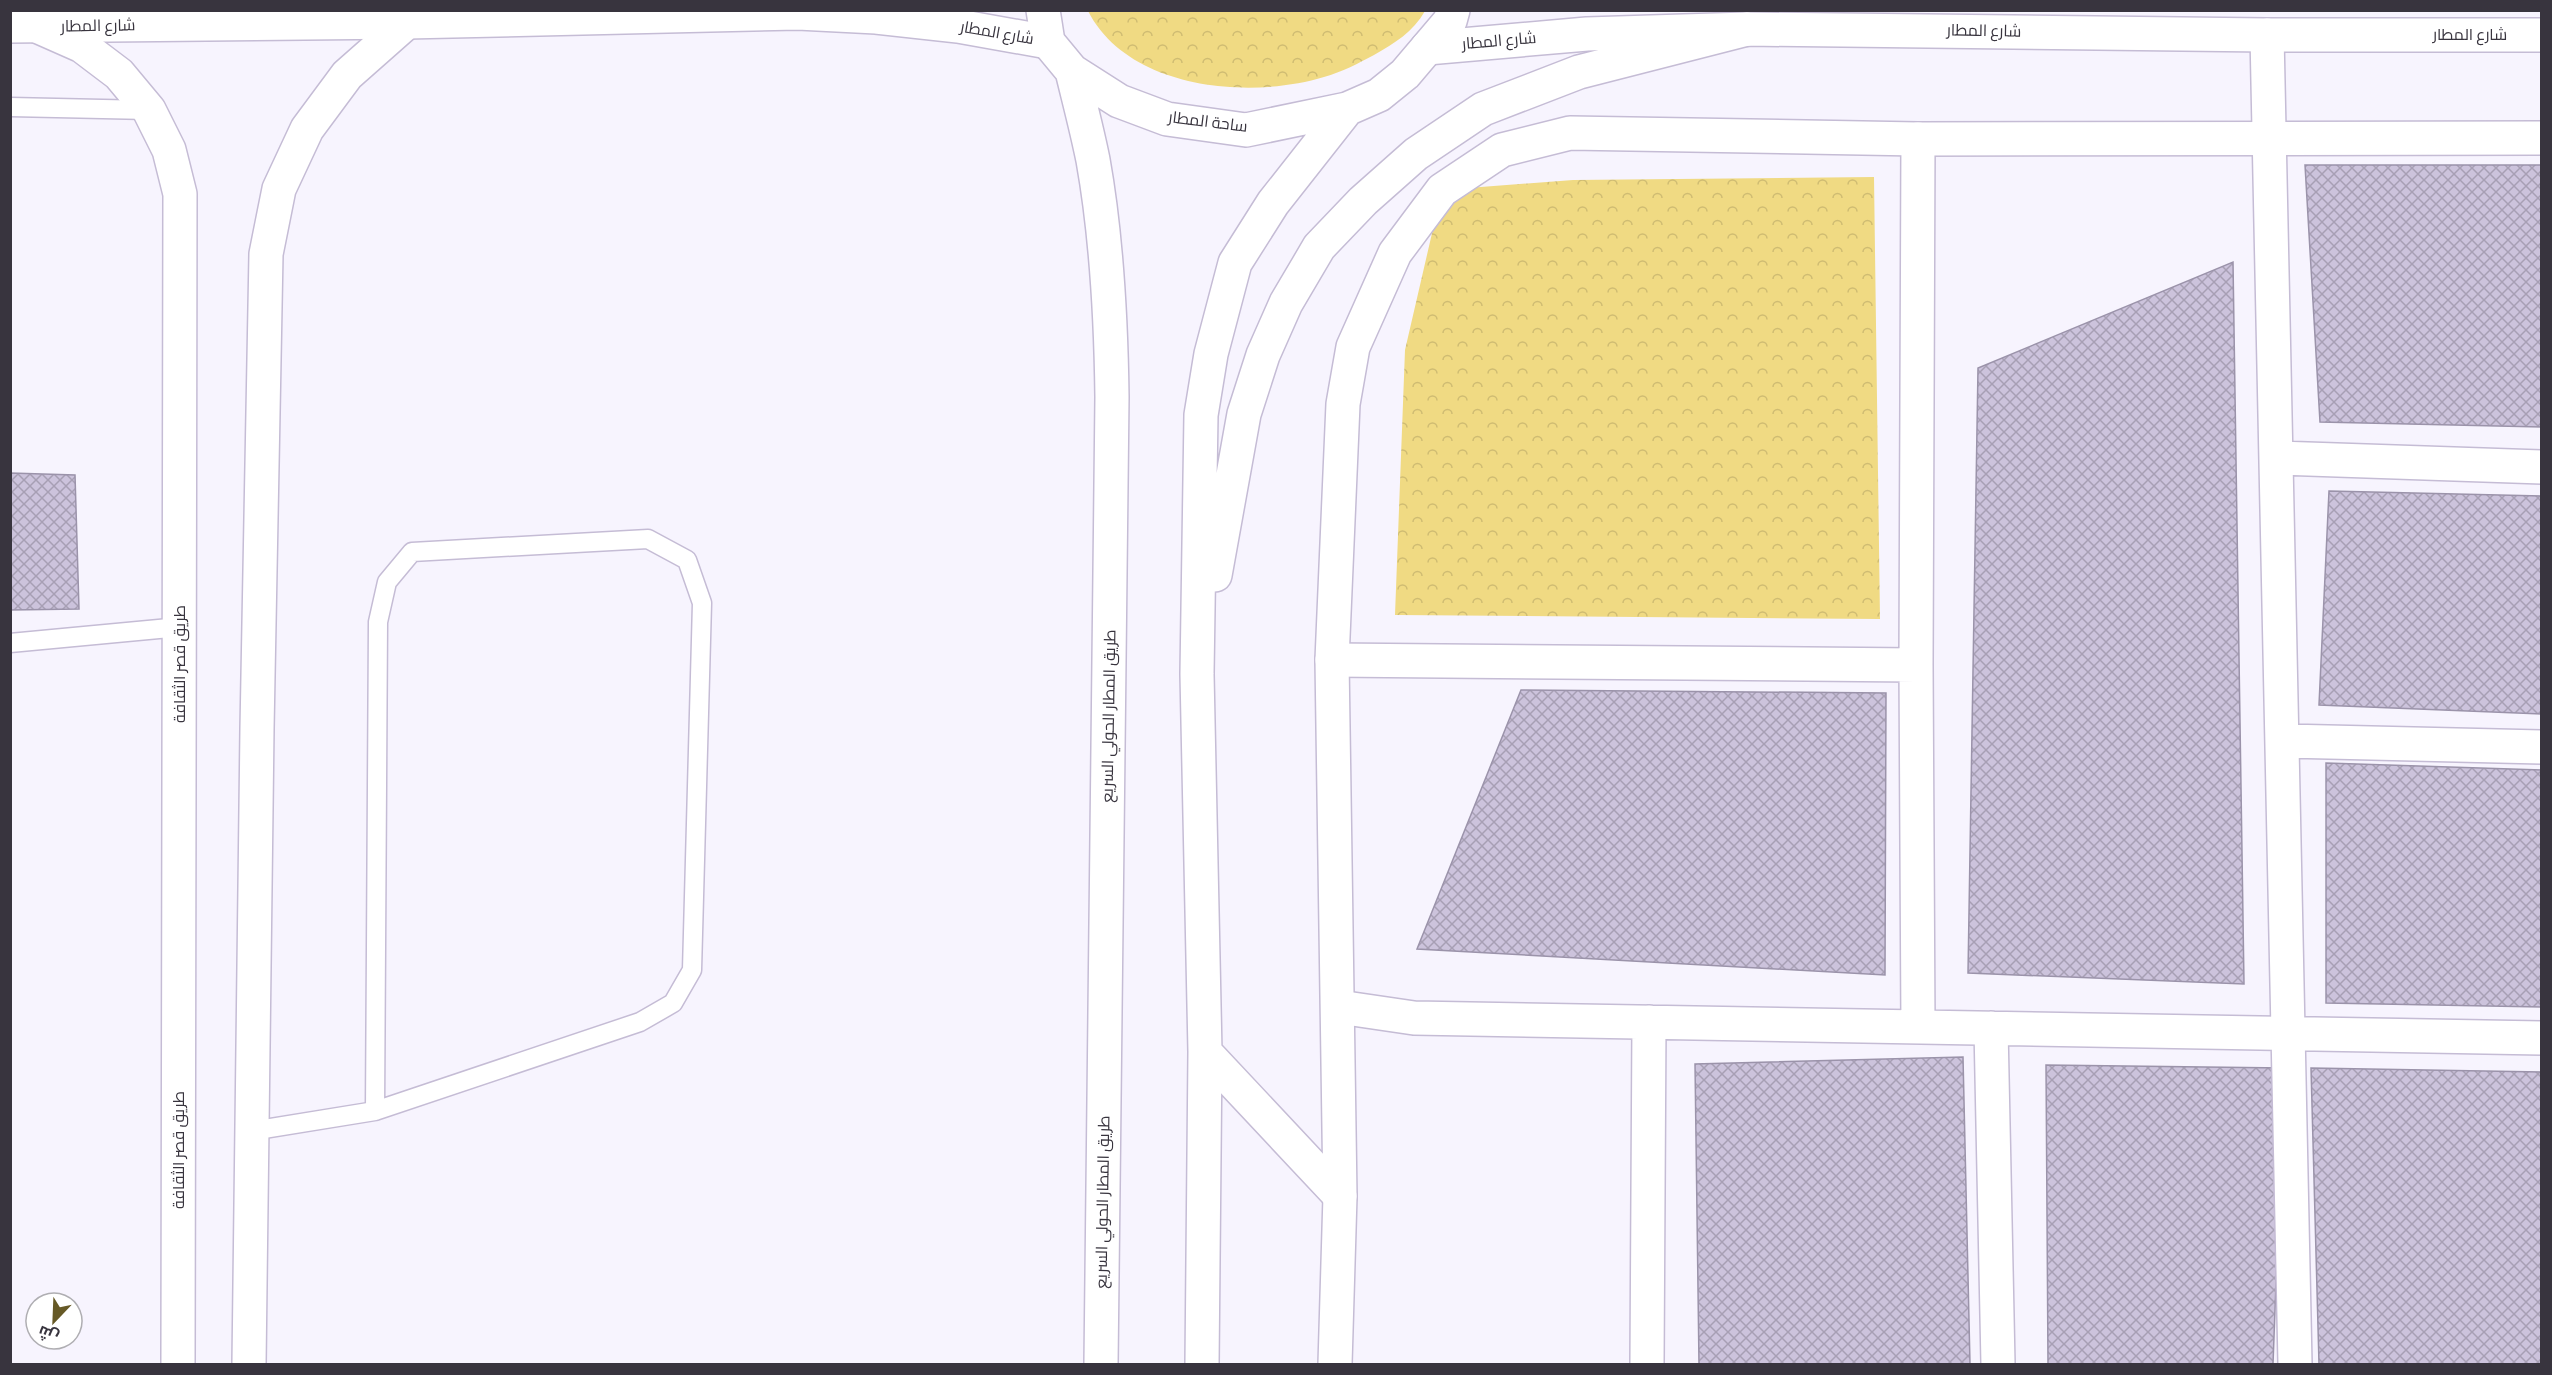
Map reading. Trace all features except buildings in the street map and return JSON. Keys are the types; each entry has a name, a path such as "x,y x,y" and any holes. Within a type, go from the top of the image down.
{"main road":[{"path":"1043,10 1048,42"},
{"name":"ساحة المطار","path":"1048,42 1072,71 1119,101 1167,119 1246,130 1347,109 1378,95 1405,74 1450,21 1453,10"},
{"name":"شارع المطار","path":"25,26 407,22 798,13 876,17 958,26 1048,42"},
{"path":"249,1365 266,254 279,189 307,129 348,75 407,22"},
{"name":"طريق قصر الثقافة","path":"25,26 82,46 119,74 149,110 169,150 180,194 178,1365"},
{"path":"1197,674 1244,414 1263,355 1286,303 1319,247 1363,201 1416,154 1483,109 1580,72 1747,29"},
{"name":"شارع المطار","path":"1427,48 1587,34 1747,29 2267,35 2541,35"},
{"path":"2267,35 2295,1365"},
{"name":"طريق المطار الحولي السريع","path":"1072,71 1093,159 1111,330 1101,1365"},
{"path":"1202,1365 1205,1052 1197,674 1202,416 1211,354 1235,262 1273,203 1347,109"},
{"path":"1335,1365 1340,1196 1339,1007 1332,660 1343,404 1353,346 1395,253 1442,190 1502,150 1570,133 1918,139 2541,138"},
{"path":"1918,139 1916,665 1918,1026"},
{"path":"2276,458 2541,467"},
{"path":"1332,660 1916,665"},
{"path":"2282,741 2541,747"},
{"path":"1339,1007 1414,1018 2541,1038"},
{"path":"1647,1365 1649,1022"},
{"path":"1991,1028 1998,1365"},
{"path":"1205,1052 1340,1196"}],"lane":[{"path":"10,106 149,110"},
{"path":"252,1131 375,1111 639,1022 673,1003 692,970 702,603 687,560 648,539 412,552 387,582 378,622 375,1111"},
{"path":"10,643 180,627"}],"green space":[{"path":"1088,11 1425,11 1415,25 1382,51 1337,73 1294,84 1226,87 1192,82 1160,72 1131,57 1107,37"},
{"path":"1874,177 1880,619 1395,615 1405,350 1442,190 1573,180"}]}
